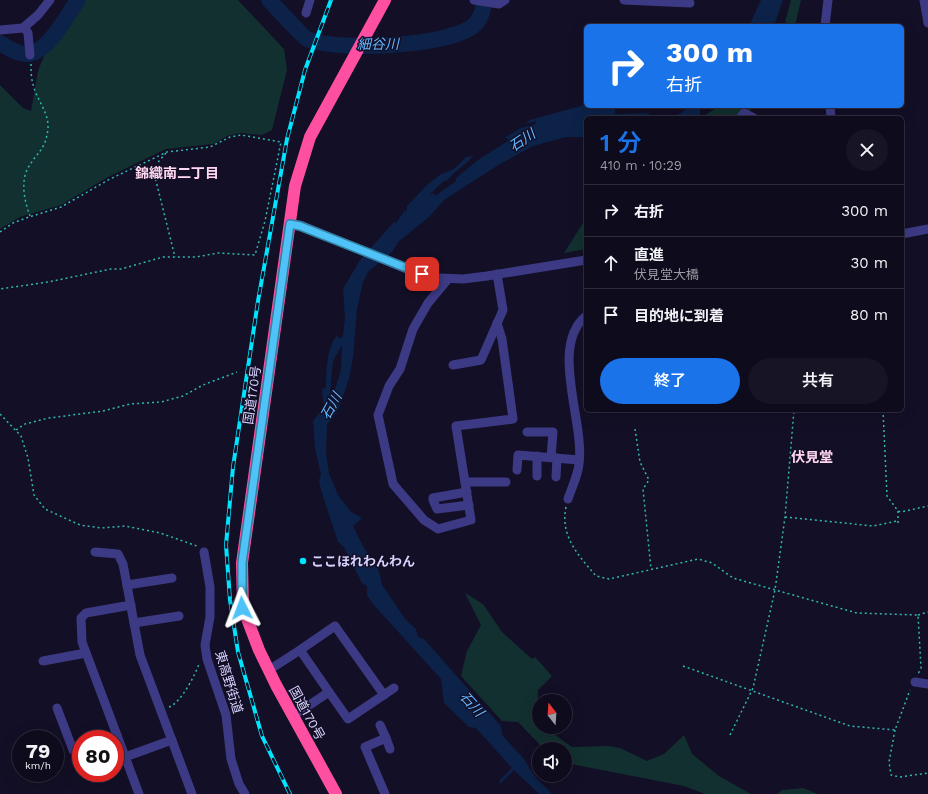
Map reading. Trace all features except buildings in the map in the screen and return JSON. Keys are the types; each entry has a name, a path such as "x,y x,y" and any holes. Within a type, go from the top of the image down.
{"highway":[{"name":"国道170号","path":"336,794 269,670 242,608 242,563 295,186 310,136 385,0"}],"street":[{"path":"0,30 10,31 24,27 38,15 50,0"},
{"path":"306,13 310,0"},
{"path":"481,1 499,4 505,0"},
{"path":"624,0 690,3"},
{"path":"825,24 828,0"},
{"path":"916,0 924,3 928,23"},
{"path":"24,27 28,33 30,51"},
{"path":"742,116 744,113 750,116"},
{"path":"290,224 300,226 409,270 444,278 497,274 584,260"},
{"path":"904,234 928,229"},
{"path":"453,365 481,360 503,310 497,274"},
{"path":"444,278 413,329 400,369 389,386 378,415 393,484 424,520 438,529 471,520 456,426 513,419 502,339 497,323"},
{"path":"568,499 579,460 577,415 569,367 570,348 577,324 584,318"},
{"path":"527,432 553,432 556,477"},
{"path":"517,470 518,455 579,460"},
{"path":"536,456 537,476"},
{"path":"465,482 506,482"},
{"path":"467,492 433,498 433,500 437,509 469,506"},
{"path":"95,552 118,554 123,564 140,655 192,794"},
{"name":"東高野街道","path":"204,552 210,587 210,617 206,651 209,667 228,720 231,759 245,794"},
{"path":"127,585 172,578"},
{"path":"115,730 82,642 81,618 86,613 131,605"},
{"path":"134,623 179,616"},
{"path":"269,670 335,626 384,695"},
{"path":"300,650 348,719 394,688"},
{"path":"43,661 86,653"},
{"path":"915,682 928,684"},
{"path":"293,716 329,692"},
{"path":"57,708 72,747"},
{"path":"380,725 390,749"},
{"path":"385,794 366,747 386,738"},
{"path":"139,794 125,756 172,740"}],"path":[{"path":"30,51 32,84 46,116 48,126 44,147 28,168 24,179 26,207 30,216"},
{"path":"0,232 13,223 30,216 61,207 110,179 167,152 210,147 230,137 241,135 281,142 265,221 255,255 218,253 196,257 163,257 121,269 111,269 48,282 0,289"},
{"path":"167,152 159,161 154,174 175,257"},
{"path":"16,430 25,424 49,418 103,412 130,404 161,402 183,396 203,385 238,372"},
{"path":"730,735 752,692 775,590 785,518 794,412"},
{"path":"883,412 887,496 898,511 898,526"},
{"path":"0,414 16,430 26,447 34,495 45,508 80,525 90,527 125,526 160,533 184,543 198,546 204,552"},
{"path":"636,429 640,462 649,480 643,489 651,569"},
{"path":"568,499 565,522 568,537 596,576 609,579 698,559 712,563 733,578 857,613 918,615 928,612"},
{"path":"898,511 901,512 928,506"},
{"path":"785,518 873,526 897,521"},
{"path":"918,615 920,668 915,682 908,694 895,730 889,762 891,775 900,777 928,773"},
{"path":"161,709 173,706 185,691 196,672 200,660"},
{"path":"683,666 850,726 895,730"}],"green space":[{"path":"80,0 238,0 284,49 287,70 272,130 262,135 240,133 227,136 213,144 166,149 108,177 61,205 20,217 0,229 0,85 23,108 31,111 38,71 49,43 58,34"},
{"path":"791,0 801,0 795,24 785,22"},
{"path":"717,108 752,108 746,116 703,116"},
{"path":"584,221 584,249 564,253"},
{"path":"465,593 483,604 502,632 532,659 535,657 552,676 538,690 538,694 532,694 532,734 554,734 565,742 537,742 518,722 502,721 461,676 467,651 481,625"},
{"path":"684,735 692,754 719,776 751,794 705,794 684,786 572,764 572,747 608,746 620,748 647,761 664,754"},
{"path":"803,788 818,794 777,794 782,790"}],"water":[{"path":"761,0 783,0 775,24 750,24"},
{"name":"石川","path":"584,105 584,108 589,109 614,108 615,114 648,113 651,116 584,116 584,137 566,137 533,146 500,164 444,200 429,217 398,242 392,252 368,272 363,282 357,309 353,357 349,379 338,410 327,425 326,453 329,473 338,495 351,512 362,518 353,526 363,546 379,571 382,585 406,620 416,629 418,637 424,639 501,726 502,735 524,759 532,772 532,782 540,782 552,794 539,794 514,770 500,784 499,781 512,768 476,728 469,727 444,703 441,679 372,603 367,595 367,586 362,583 344,547 338,542 321,490 319,480 321,475 315,448 313,421 324,407 322,390 326,387 327,367 331,346 337,335 339,339 343,336 345,318 343,289 360,260 394,222 396,223 405,210 406,213 407,206 427,185 441,174 454,169 466,157 473,156 448,180 444,181 429,195 434,193 435,196 456,181 456,178 478,160 508,141 508,138 504,138 521,128 535,124 537,121 525,124 530,120","holes":["342,345 341,370 335,389 330,392 333,361"]},
{"path":"687,108 703,108 700,110 700,115 698,116 673,116 681,113"}],"waterway":[{"name":"細谷川","path":"0,43 14,51 25,54 36,51 44,46 57,32 78,0"},
{"name":"細谷川","path":"269,0 307,39 322,43 366,46 416,43 459,34 472,27 478,21 485,0"}],"railway":[{"path":"290,794 262,736 238,652 230,600 226,545 233,467 258,301 287,139 305,70 331,0"}],"place":[{"name":"ここほれわんわん","path":"303,561"}],"district":[{"name":"錦織南二丁目","path":"177,173"},
{"name":"伏見堂","path":"812,457"}],"route":[{"path":"242,608 242,563 290,224 300,226 422,274"}]}
